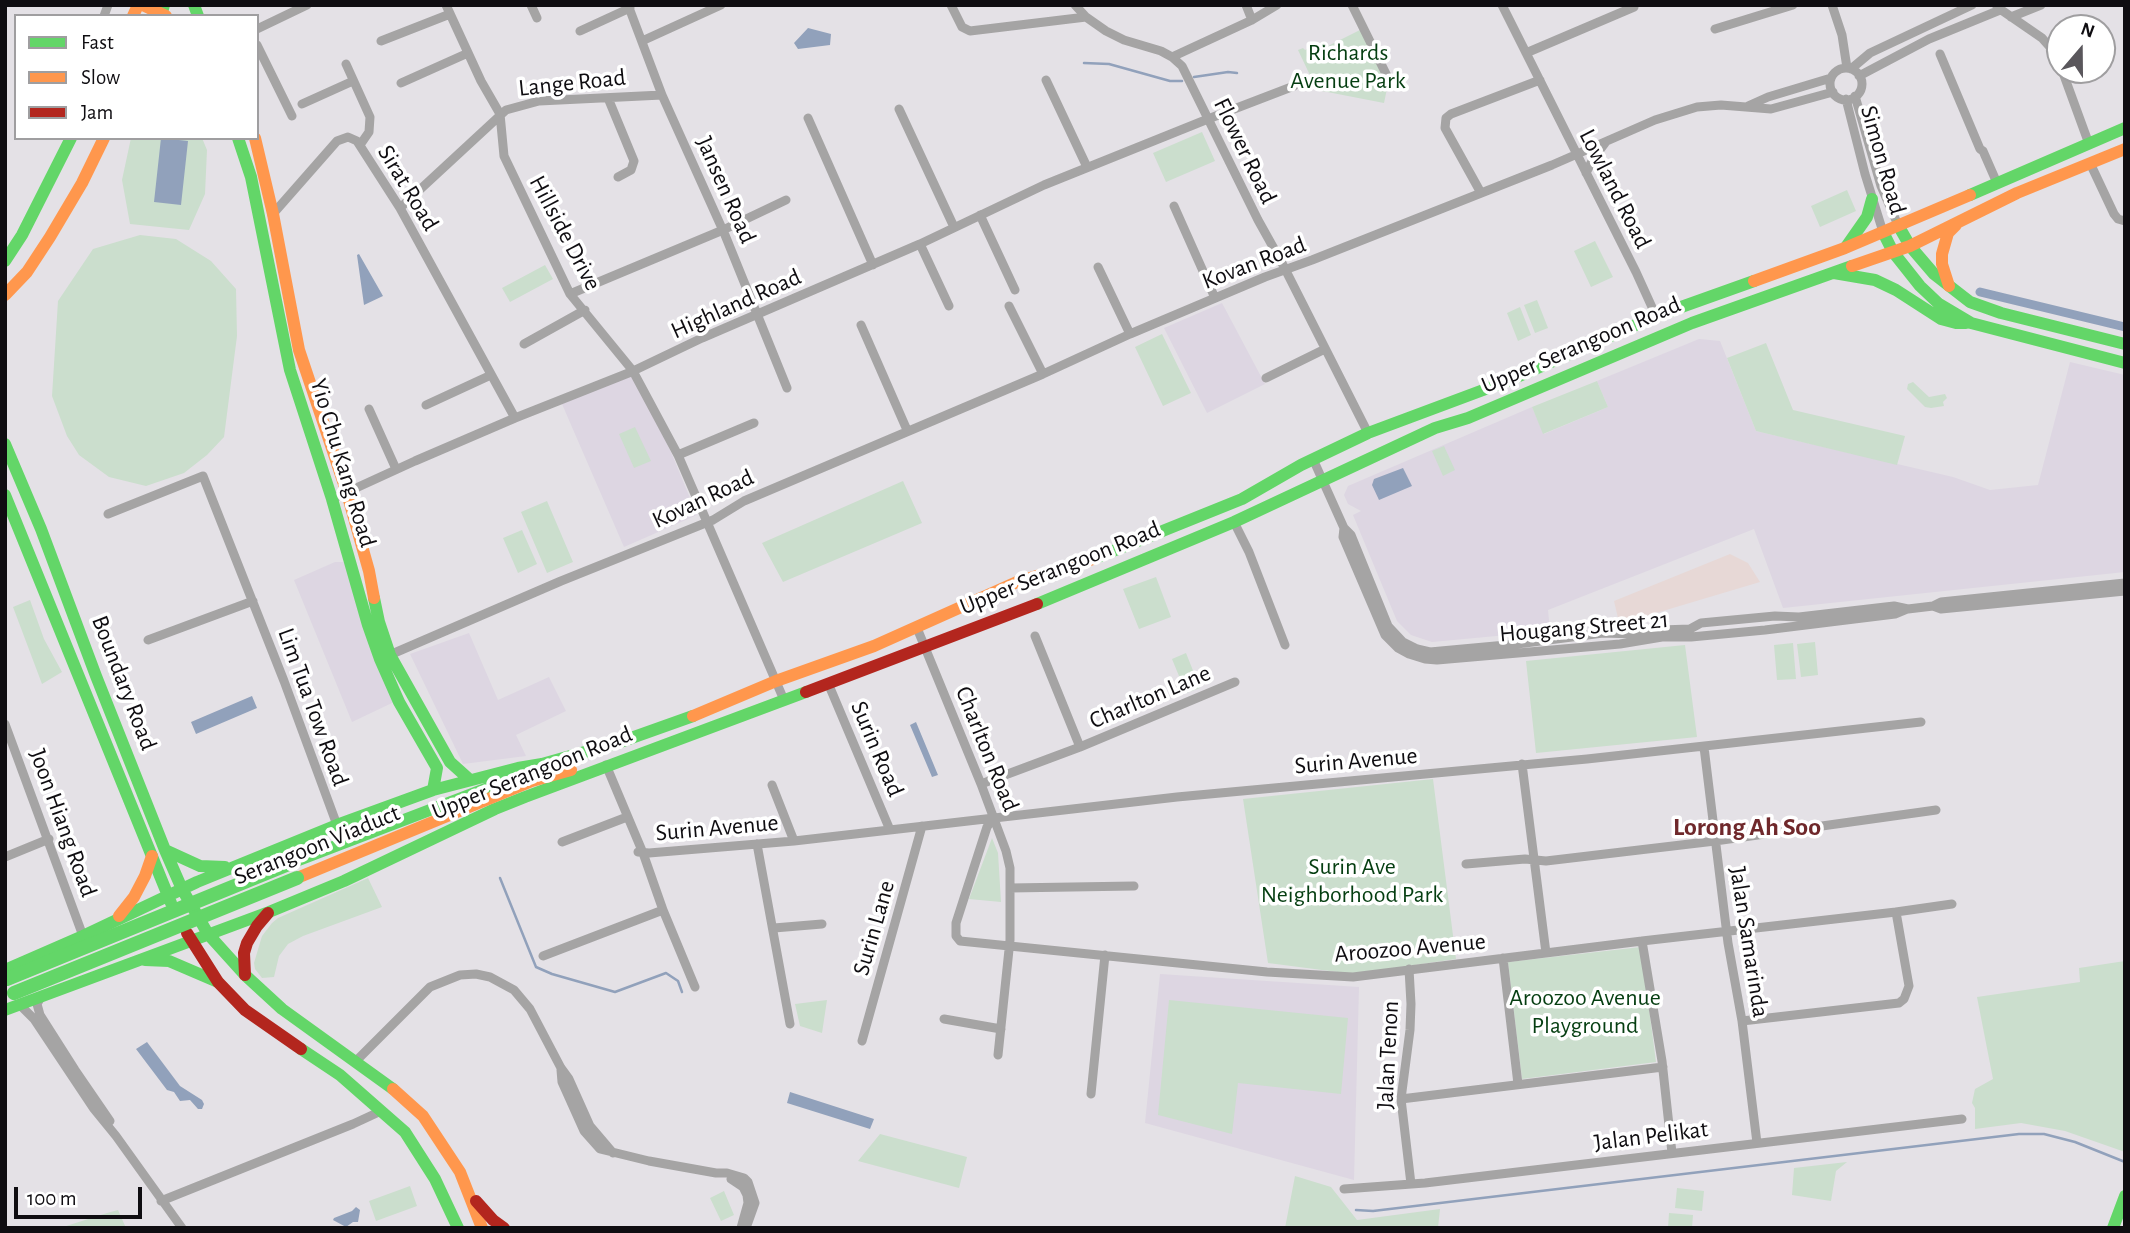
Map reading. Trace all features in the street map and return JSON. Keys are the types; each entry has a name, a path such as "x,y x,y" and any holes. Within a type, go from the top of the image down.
{"main road":[{"path":"143,5 163,13"},
{"name":"Upper Serangoon Road","path":"5,970 182,889 337,825 433,790 542,764 681,721 776,681 874,646 1017,582 1090,560 1212,512 1368,433 1510,380 1656,316 1845,248 2125,128"},
{"path":"5,261 22,235 70,140"},
{"path":"5,295 27,272 50,237 82,183 103,140"},
{"name":"Yio Chu Kang Road","path":"239,140 251,177 288,363 332,499 368,625 450,762 470,780"},
{"name":"Yio Chu Kang Road","path":"255,140 299,350 347,493 369,571 385,657 399,702 437,768"},
{"name":"Upper Serangoon Road","path":"5,1010 269,912 344,881 495,809 604,766 925,648 1234,522 1435,428 1478,414 1667,333 1910,246 2017,193 2125,149"},
{"path":"1845,248 1867,217 1872,199"},
{"path":"1949,286 1942,264 1942,254 1948,233 1961,220"},
{"path":"1898,225 1910,246 1934,274 1970,302 2001,313 2125,344"},
{"path":"1883,232 1894,252 1920,286 1939,304 1971,323 2125,363"},
{"path":"1829,273 1875,280 1941,319 1971,323"},
{"name":"Boundary Road","path":"5,444 41,529 96,676 158,853 168,896 191,940 218,982"},
{"name":"Boundary Road","path":"5,495 158,853 208,934 245,975 282,1009 394,1091 423,1116 460,1172"},
{"name":"Serangoon Viaduct","path":"5,997 532,781 650,750"},
{"path":"433,790 437,768 447,771 450,762"},
{"name":"Serangoon Viaduct","path":"5,980 291,863 525,774 542,764"},
{"path":"117,919 134,897 158,853 200,866 233,867"},
{"path":"245,975 244,953 247,943 269,912"},
{"path":"133,961 169,961 218,982 245,1010 340,1075 405,1132 435,1179 458,1228"},
{"path":"460,1172 482,1228"},
{"path":"460,1172 485,1212 504,1228"},
{"path":"2113,1228 2125,1196"},
{"path":"2122,1228 2125,1220"}],"street":[{"path":"259,28 307,5"},
{"path":"531,5 537,18"},
{"path":"642,41 721,5"},
{"path":"951,5 961,27 970,31 1086,17"},
{"path":"1075,5 1086,17 1116,36 1172,57 1252,20 1277,5"},
{"path":"1246,5 1252,20"},
{"path":"1352,5 1391,84"},
{"name":"Lowland Road","path":"1502,5 1656,316"},
{"path":"1715,29 1793,5"},
{"path":"1832,5 1849,69"},
{"path":"1849,69 1864,57 1972,5"},
{"path":"2011,17 2041,5"},
{"name":"Jansen Road","path":"580,31 629,7 662,95 759,314 787,388"},
{"path":"1859,76 1929,38 1998,7 2046,42"},
{"path":"1526,53 1634,8"},
{"name":"Hillside Drive","path":"381,41 448,9 481,81 500,114 504,156 570,294 633,371 678,455 784,699"},
{"path":"259,49 292,116"},
{"path":"1845,50 1853,57 1864,57"},
{"path":"401,83 468,53"},
{"path":"1940,54 1994,185"},
{"name":"Flower Road","path":"1172,57 1185,71 1368,433"},
{"path":"346,64 369,112 371,122 369,132 360,145"},
{"path":"1839,69 1849,69 1859,76 1861,88 1850,98 1838,97 1830,87 1831,78 1839,69"},
{"name":"Kovan Road","path":"1748,106 1768,97 1831,78"},
{"path":"1046,80 1087,167"},
{"path":"1481,193 1445,128 1445,121 1451,114 1540,80"},
{"path":"302,104 354,81"},
{"path":"2067,84 2089,144"},
{"name":"Highland Road","path":"332,499 515,418 633,371 1087,167 1294,86"},
{"name":"Kovan Road","path":"385,657 561,581 709,522 744,501 1215,298 1686,109 1721,105 1770,109 1833,92"},
{"name":"Lange Road","path":"400,208 506,110 539,102 662,95"},
{"path":"608,98 634,161 631,170 618,177"},
{"name":"Simon Road","path":"1850,98 1872,199 1883,232"},
{"name":"Simon Road","path":"1850,98 1881,186 1898,225"},
{"path":"900,109 954,227"},
{"path":"808,118 873,265"},
{"name":"Sirat Road","path":"260,226 337,141 348,137 357,141 400,208 515,418"},
{"path":"1586,173 1606,141"},
{"path":"2095,161 2116,210 2124,221"},
{"path":"570,294 723,230 786,200"},
{"path":"1174,206 1215,298"},
{"path":"979,215 1015,290"},
{"path":"920,244 949,306"},
{"path":"1098,267 1130,334"},
{"path":"1009,306 1043,374"},
{"path":"524,344 585,310"},
{"path":"860,325 907,430"},
{"path":"1266,378 1325,349"},
{"path":"426,405 491,375"},
{"path":"369,409 397,469"},
{"path":"678,455 754,423"},
{"name":"Hougang Street 21","path":"1313,459 1344,528 1351,536 1388,626 1403,642 1430,652 1603,633 1636,634 1690,629 1701,622 1775,616 1799,617 1894,606 1933,606 1941,602 2125,583"},
{"name":"Lim Tua Tow Road","path":"107,514 203,476 337,825"},
{"path":"1234,522 1249,552 1285,645"},
{"name":"Hougang Street 21","path":"1933,606 1941,609 2125,591"},
{"path":"148,640 253,601"},
{"name":"Charlton Road","path":"917,628 981,784 1008,860 1010,946 998,1055"},
{"name":"Charlton Lane","path":"1035,636 1080,747"},
{"name":"Charlton Lane","path":"981,784 1080,747 1235,682"},
{"name":"Surin Road","path":"828,683 890,830"},
{"name":"Surin Avenue","path":"640,852 794,841 1177,797 1704,747 1921,722"},
{"name":"Joon Hiang Road","path":"5,724 83,936"},
{"name":"Jalan Samarinda","path":"1704,747 1726,932 1742,1021 1757,1143"},
{"path":"1522,764 1546,953"},
{"path":"604,766 695,987"},
{"name":"Surin Avenue","path":"772,785 794,841"},
{"path":"1466,864 1546,861 1936,810"},
{"path":"562,842 626,817"},
{"name":"Aroozoo Avenue","path":"993,818 987,827 958,914 955,932 960,941 1267,972 1353,977 1952,904"},
{"name":"Surin Lane","path":"862,1041 922,826"},
{"path":"5,857 49,839"},
{"path":"757,844 790,1024"},
{"path":"1010,888 1134,886"},
{"path":"543,956 663,910"},
{"path":"1742,1021 1899,1003 1904,999 1909,986 1896,912"},
{"path":"774,928 822,924"},
{"path":"1642,941 1663,1067 1672,1153"},
{"path":"1091,1094 1105,955"},
{"path":"1503,958 1518,1084"},
{"name":"Jalan Tenon","path":"1409,970 1410,1030 1401,1099 1411,1184"},
{"path":"355,1062 430,987 460,975 477,974 490,977 514,990 530,1009 561,1068 562,1082 584,1131 600,1149 727,1173 748,1182 755,1203 746,1228"},
{"path":"43,995 37,1004 40,1015 113,1125 116,1136"},
{"path":"20,1004 34,1018 97,1113 182,1228"},
{"path":"944,1020 1001,1029"},
{"path":"1401,1099 1663,1067"},
{"path":"75,1070 96,1106 97,1113"},
{"path":"161,1200 381,1111"},
{"name":"Jalan Pelikat","path":"1344,1189 1411,1184 1962,1119"},
{"path":"716,1173 738,1182 747,1195 748,1203 741,1228"}],"shaded area":[{"path":"1222,303 1265,384 1207,413 1164,328"},
{"path":"1699,339 1720,341 1756,431 1953,477 1990,490 2038,485 2070,362 2125,375 2125,572 1783,608 1754,529 1548,610 1550,631 1432,642 1411,635 1397,621 1353,515 1361,511 1348,504 1344,495 1348,486 1532,407 1544,434 1608,407 1597,381"},
{"path":"632,373 671,452 697,515 624,547 562,404"},
{"path":"1730,554 1748,563 1760,582 1636,619 1618,618 1614,601"},
{"path":"335,562 345,562 394,702 352,722 294,580"},
{"path":"469,633 498,700 549,677 566,711 516,735 526,756 463,764 410,654"},
{"path":"1160,974 1359,987 1354,1180 1145,1123"}],"green space":[{"name":"Richards Avenue Park","path":"1362,29 1388,84 1384,103 1317,90 1298,50 1305,50 1323,42 1326,47"},
{"path":"1202,132 1215,161 1166,182 1153,153"},
{"path":"131,140 203,140 207,150 205,194 189,230 130,224 122,180"},
{"path":"1847,190 1856,211 1820,227 1811,206"},
{"path":"140,235 176,239 211,261 236,289 237,336 224,437 184,473 146,486 109,477 79,455 67,436 52,396 58,301 93,249"},
{"path":"1595,241 1613,277 1591,287 1574,251"},
{"path":"545,265 553,279 510,302 502,288"},
{"path":"1537,300 1548,328 1535,333 1524,305"},
{"path":"1520,307 1531,335 1518,341 1507,313"},
{"path":"1162,334 1191,393 1163,406 1135,347"},
{"path":"1766,343 1793,410 1905,436 1897,465 1756,431 1727,358"},
{"path":"1597,381 1608,407 1543,434 1532,407"},
{"path":"1913,382 1929,397 1945,394 1947,398 1943,402 1944,406 1925,407 1907,389 1908,384"},
{"path":"635,427 651,461 634,468 619,434"},
{"path":"1444,446 1455,470 1443,476 1432,451"},
{"path":"903,481 922,523 783,582 762,543"},
{"path":"547,501 573,562 547,573 521,512"},
{"path":"522,530 537,564 518,573 503,538"},
{"path":"1156,577 1171,617 1139,629 1123,589"},
{"path":"30,600 44,639 62,672 42,684 13,607"},
{"path":"1815,642 1818,675 1801,677 1797,644"},
{"path":"1793,643 1796,679 1777,680 1774,645"},
{"path":"1685,645 1697,737 1536,753 1526,661"},
{"path":"1186,653 1200,688 1186,693 1172,659"},
{"name":"Surin Ave Neighborhood Park","path":"1433,779 1456,959 1353,974 1268,963 1243,799"},
{"path":"992,838 998,853 1001,902 969,899"},
{"path":"368,878 382,907 288,944 279,956 274,977 262,978 254,963 262,936 272,923"},
{"name":"Aroozoo Avenue Playground","path":"1641,947 1656,1062 1522,1079 1508,962"},
{"path":"2125,961 2125,1152 2065,1131 2021,1123 1975,1129 1975,1108 1972,1103 1975,1089 1993,1079 1977,997 2080,982 2079,968"},
{"path":"827,1000 822,1033 800,1026 795,1004"},
{"path":"1169,1000 1348,1018 1341,1094 1238,1083 1232,1134 1158,1115"},
{"path":"880,1134 967,1157 959,1188 858,1161"},
{"path":"1847,1162 1836,1171 1831,1201 1792,1195 1794,1168"},
{"path":"1295,1176 1331,1187 1357,1220 1440,1209 1438,1228 1285,1228"},
{"path":"410,1186 417,1206 376,1221 369,1201"},
{"path":"1677,1188 1704,1191 1702,1211 1675,1208"},
{"path":"724,1191 734,1215 721,1221 710,1198"},
{"path":"118,1210 126,1228 60,1228 107,1213"},
{"path":"1669,1213 1693,1215 1692,1228 1668,1228"}],"water":[{"path":"808,28 831,34 830,45 798,49 794,43"},
{"path":"161,140 188,141 181,205 154,202"},
{"path":"359,254 383,296 364,305 357,255"},
{"path":"1403,468 1412,486 1379,500 1372,485 1374,479"},
{"path":"252,696 257,708 196,734 191,722"},
{"path":"916,722 938,775 932,777 910,725"},
{"path":"147,1042 180,1086 202,1100 202,1109 198,1109 190,1100 180,1101 174,1092 167,1090 136,1049"},
{"path":"790,1092 874,1119 870,1129 787,1103"},
{"path":"356,1207 360,1210 358,1222 346,1227 333,1220 352,1211"}],"waterway":[{"path":"1084,63 1109,64 1170,81 1182,81"},
{"path":"1194,77 1237,73"},
{"path":"1980,292 2125,327"},
{"path":"500,878 536,967 615,992 666,973 678,981 682,992"},
{"path":"1356,1210 1373,1211 2019,1134 2044,1134 2075,1142 2125,1162"}],"traffic: fast":[{"path":"162,14 164,5"},
{"path":"194,5 197,14"},
{"path":"1970,195 2125,128"},
{"path":"5,261 22,235 70,140"},
{"path":"239,140 251,177 290,370 380,659 399,702 437,768 433,790"},
{"path":"1846,247 1867,217 1872,199"},
{"path":"1898,225 1910,246 1934,274 1970,302 2001,313 2125,344"},
{"path":"1883,232 1893,252 1920,286 1939,304 1971,323 2125,363"},
{"path":"1037,604 1234,522 1435,428 1468,418 1692,323 1852,266"},
{"path":"1834,273 1875,280 1941,319 1966,323"},
{"path":"1093,559 1242,499 1301,465 1368,433 1510,380 1656,316 1754,281"},
{"path":"5,444 41,529 165,850 182,889 208,934 245,975 282,1009 393,1089"},
{"path":"5,495 171,903"},
{"path":"374,598 390,655 450,762 470,780"},
{"path":"5,1010 269,912 344,881 495,809 806,692"},
{"path":"5,970 197,882 337,825 433,790 620,742 693,716"},
{"path":"291,863 519,776"},
{"path":"165,850 200,866 225,867"},
{"path":"7,979 291,863"},
{"path":"14,993 297,878"},
{"path":"145,960 169,961 218,982"},
{"path":"301,1049 340,1075 405,1132 435,1179 458,1228"},
{"path":"2113,1228 2125,1196"}],"traffic: slow":[{"path":"134,14 138,5"},
{"path":"143,5 162,14"},
{"path":"5,295 27,272 50,237 82,183 103,140"},
{"path":"255,140 273,214 299,350 347,493 374,598"},
{"path":"1852,266 1910,246 2017,193 2125,149"},
{"path":"1754,281 1845,248 1970,195"},
{"path":"1949,286 1942,264 1942,254 1948,233 1956,225"},
{"path":"693,716 776,681 874,646 1017,582 1093,559"},
{"path":"297,878 532,781 571,770"},
{"path":"119,916 134,897 152,856"},
{"path":"393,1089 423,1116 460,1172 482,1228"}],"traffic: jam":[{"path":"806,692 1037,604"},
{"path":"245,975 244,953 247,943 268,913"},
{"path":"187,933 218,982 245,1010 301,1049"},
{"path":"476,1201 504,1228"}],"district":[{"name":"Lorong Ah Soo","path":"1747,827"}]}
